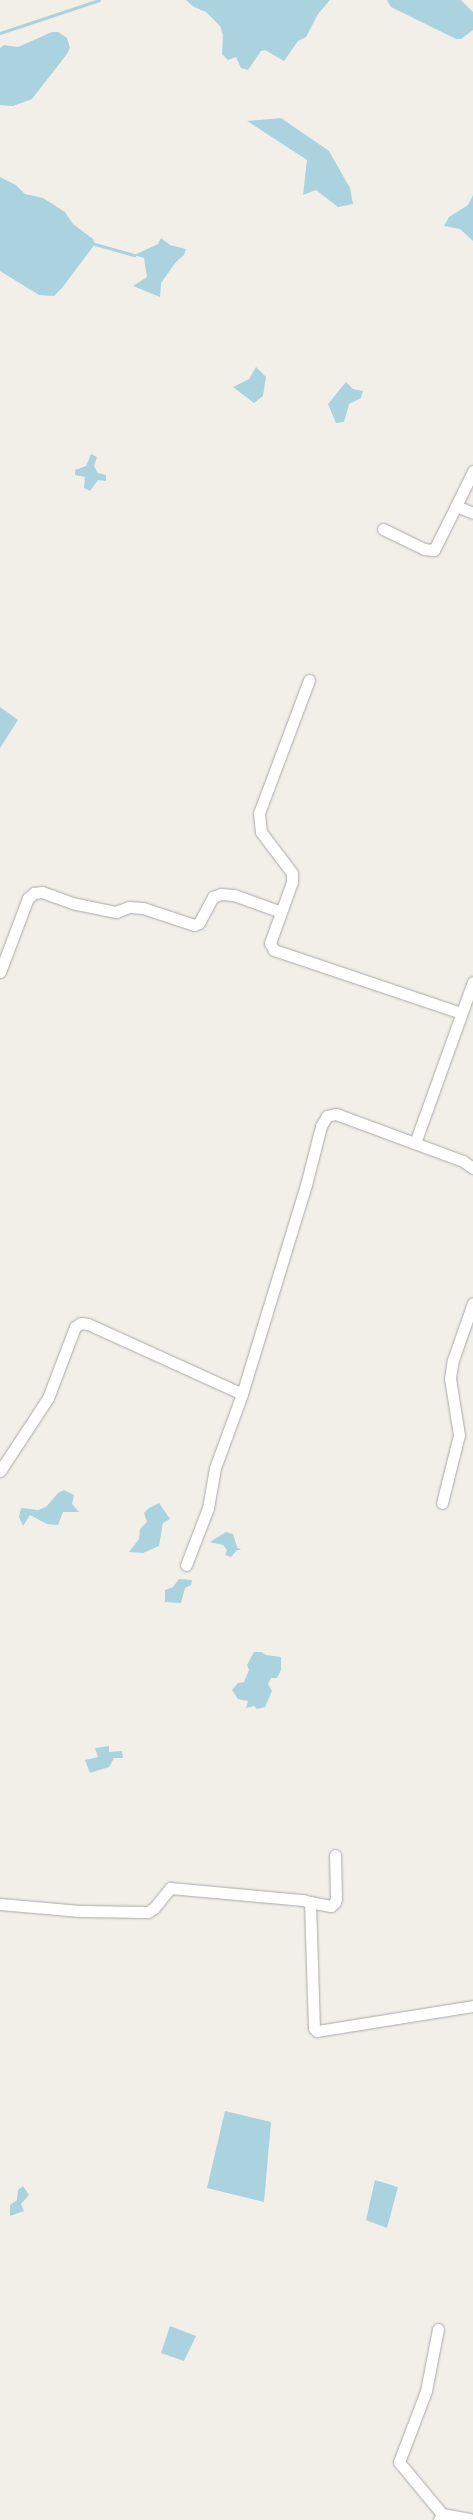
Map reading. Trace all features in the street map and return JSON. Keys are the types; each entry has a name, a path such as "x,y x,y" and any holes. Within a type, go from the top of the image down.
{"street":[{"path":"383,530 424,549 434,550 473,470"},
{"path":"456,506 473,513"},
{"path":"309,680 258,813 261,832 292,873 292,882 270,943 274,950 461,1013"},
{"path":"0,972 28,898 34,893 42,892 72,903 116,912 130,907 143,908 194,925 199,923 213,896 221,894 234,895 281,912"},
{"path":"415,1143 473,982"},
{"path":"186,1565 208,1508 215,1468 242,1394 306,1185 321,1126 327,1116 336,1114 463,1161 473,1168"},
{"path":"442,1503 459,1435 450,1378 453,1360 473,1303"},
{"path":"0,1472 48,1398 75,1327 81,1324 88,1324 242,1394"},
{"path":"0,1904 80,1911 148,1912 154,1908 170,1888 310,1902 332,1906 336,1898 335,1855"},
{"path":"310,1902 314,2028 317,2031 473,2006"},
{"path":"438,2329 426,2391 399,2462 441,2517 470,2519"}],"water":[{"path":"186,0 330,0 318,14 306,37 298,41 284,61 265,50 261,51 248,70 241,68 236,57 228,60 222,54 223,35 220,26 206,12 194,7"},
{"path":"387,0 461,0 473,12 473,30 461,39 456,39 391,7"},
{"path":"52,32 58,32 67,38 70,48 67,54 32,99 13,106 0,105 0,48 4,45 18,47"},
{"path":"281,118 329,151 350,188 353,204 338,207 316,190 303,195 307,160 247,121"},
{"path":"0,177 16,185 25,194 43,198 65,212 73,224 93,239 95,244 54,296 39,295 0,271"},
{"path":"473,195 473,241 460,229 444,226 449,217 468,205"},
{"path":"161,238 170,245 186,249 184,255 176,262 161,283 160,297 133,286 147,277 144,258 134,255 158,244"},
{"path":"256,367 266,377 263,396 254,403 233,387 249,379"},
{"path":"346,382 353,389 363,391 361,398 349,404 344,422 336,423 328,404"},
{"path":"91,454 97,457 94,466 98,473 106,475 106,481 98,480 90,491 84,488 85,477 75,475 75,470 86,466"},
{"path":"0,707 18,720 0,748"},
{"path":"64,1490 74,1495 72,1504 79,1512 63,1512 58,1525 47,1524 30,1515 23,1526 19,1517 21,1508 38,1510 46,1507 58,1493"},
{"path":"159,1503 170,1519 163,1523 159,1546 143,1553 129,1552 139,1539 140,1529 147,1522 144,1513"},
{"path":"226,1532 233,1534 237,1547 241,1550 237,1550 231,1557 225,1555 227,1550 223,1545 210,1542"},
{"path":"179,1579 192,1580 191,1585 185,1588 181,1603 165,1602 165,1590 173,1587"},
{"path":"254,1652 281,1657 281,1670 277,1678 271,1678 268,1684 272,1691 265,1707 257,1709 254,1706 246,1708 248,1701 238,1699 232,1690 238,1683 244,1682 249,1670 247,1665"},
{"path":"109,1746 109,1752 122,1751 123,1758 114,1758 109,1767 90,1773 85,1760 98,1757 95,1748"},
{"path":"225,2111 271,2122 264,2202 207,2188"},
{"path":"375,2180 398,2187 387,2228 366,2220"},
{"path":"23,2186 29,2195 21,2204 24,2211 10,2216 10,2205 17,2200 18,2190"},
{"path":"170,2326 196,2336 184,2361 161,2353"}],"waterway":[{"path":"0,33 99,0"},
{"path":"95,244 134,255"}]}
